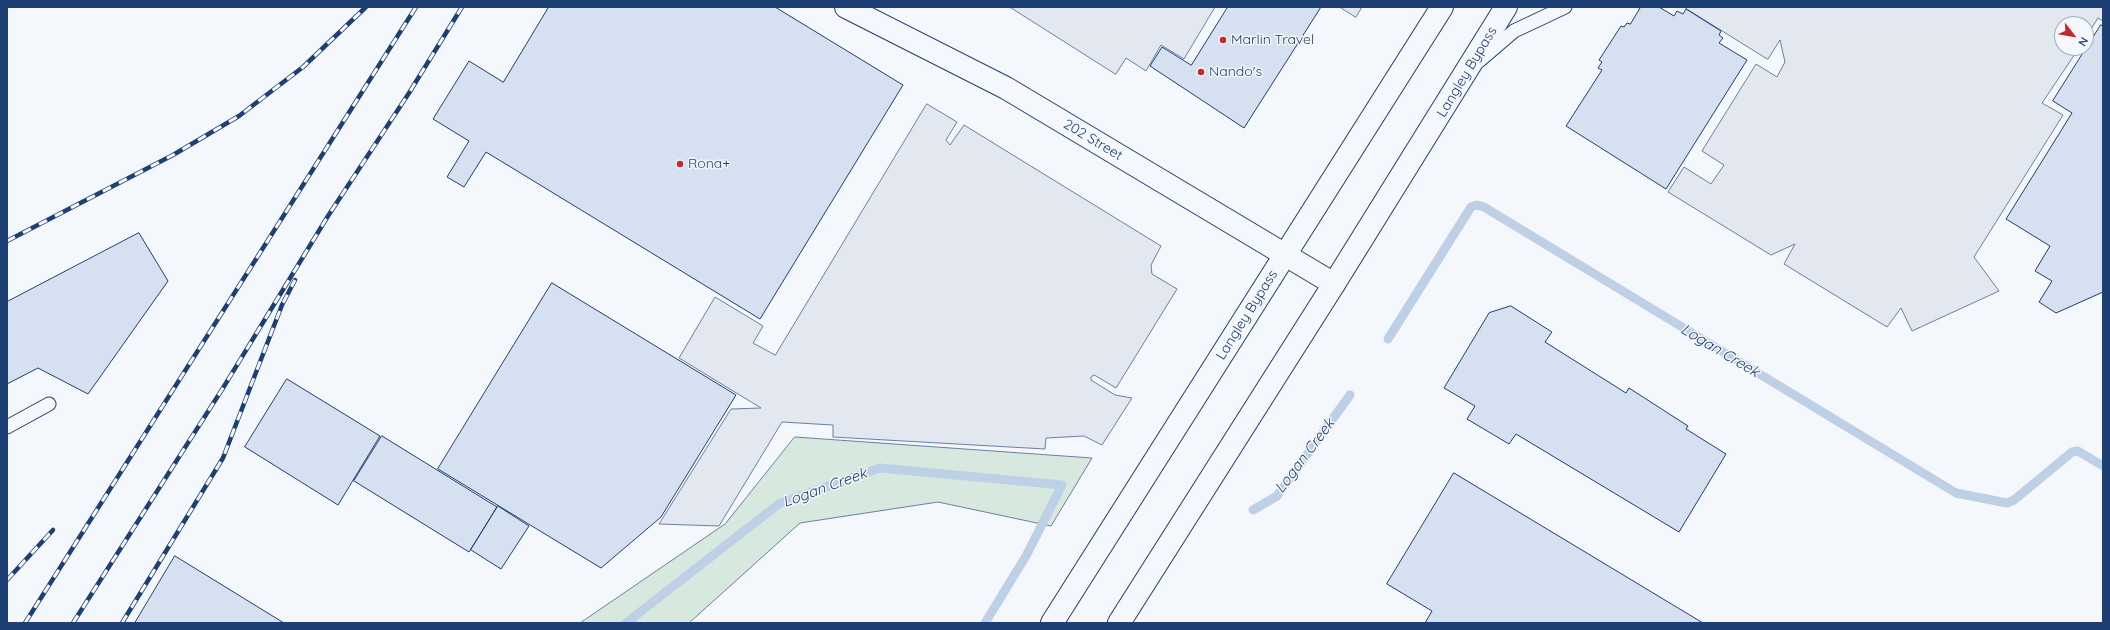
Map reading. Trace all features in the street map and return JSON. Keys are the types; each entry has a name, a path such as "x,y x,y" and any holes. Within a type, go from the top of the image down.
{"main road":[{"name":"202 Street","path":"846,7 1006,88 1334,284"},
{"name":"Langley Bypass","path":"1052,623 1442,7"},
{"name":"Langley Bypass","path":"1119,623 1334,284 1506,7"}],"lane":[{"path":"1464,74 1514,31 1565,7"},
{"path":"7,427 49,404"}],"shaded area":[{"path":"1010,7 1215,7 1184,59 1161,45 1146,71 1126,58 1116,74"},
{"path":"1340,7 1362,7 1356,17"},
{"path":"1684,7 2103,7 2103,21 2098,18 2094,24 2094,16 2054,16 2054,56 2074,56 2042,103 2063,115 1974,257 1999,291 1912,331 1901,308 1887,327 1784,264 1795,244 1771,255 1668,192 1684,167 1711,184 1724,165 1702,151 1756,64 1777,77 1785,62 1780,40 1768,59"},
{"path":"927,104 957,122 946,140 950,145 964,125 1161,246 1151,265 1152,274 1177,289 1116,388 1094,375 1091,377 1091,380 1115,395 1132,398 1102,445 1084,436 1046,438 1045,449 833,437 833,425 782,422 719,526 659,524 731,409 761,408 679,358 715,297 763,326 753,343 775,355"},
{"path":"795,437 1092,458 1051,526 938,502 800,523 689,623 580,623 725,524"}],"building":[{"name":"Rona+","path":"549,7 775,7 903,85 760,319 486,152 464,187 447,177 469,141 433,119 469,61 503,82"},
{"path":"1228,7 1321,7 1244,128 1150,66 1162,47 1191,65"},
{"path":"1641,7 1659,7 1674,16 1677,11 1683,14 1686,9 1721,31 1719,35 1723,38 1719,43 1747,60 1666,189 1566,126 1602,70 1598,68 1602,62 1599,60 1621,26 1624,27 1627,23 1630,24"},
{"path":"2101,25 2103,26 2103,292 2056,313 2039,302 2052,281 2035,271 2050,246 2006,219 2072,113 2053,101 2081,56 2094,56 2094,36"},
{"path":"139,233 168,281 88,394 38,368 7,384 7,302"},
{"path":"552,283 736,395 661,517 601,568 438,469"},
{"path":"1511,306 1552,332 1545,342 1626,393 1629,388 1688,426 1686,429 1726,454 1679,532 1516,434 1509,444 1467,419 1475,406 1444,388 1489,313"},
{"path":"287,379 380,436 338,505 245,447"},
{"path":"382,436 497,507 469,552 354,481"},
{"path":"1454,473 1703,623 1425,623 1432,611 1387,584"},
{"path":"498,506 529,526 501,569 471,550"},
{"path":"175,556 284,623 135,623"}],"waterway":[{"name":"Logan Creek","path":"1388,339 1471,207 1477,205 1484,207 1956,493 2007,503 2014,500 2072,452 2078,451 2103,466"},
{"name":"Logan Creek","path":"1253,510 1277,496 1350,395"},
{"name":"Logan Creek","path":"626,623 780,503 880,468 1062,485 1026,556 985,623"}],"railway":[{"path":"7,241 173,155 239,116 303,67 366,7"},
{"path":"25,623 416,7"},
{"path":"73,623 223,388 328,216 409,93 462,7"},
{"path":"122,623 223,458 282,305 295,280"},
{"path":"7,580 53,530"}],"place":[{"name":"Marlin Travel","path":"1223,40"},
{"name":"Nando's","path":"1201,72"},
{"name":"Rona+","path":"680,164"}]}
